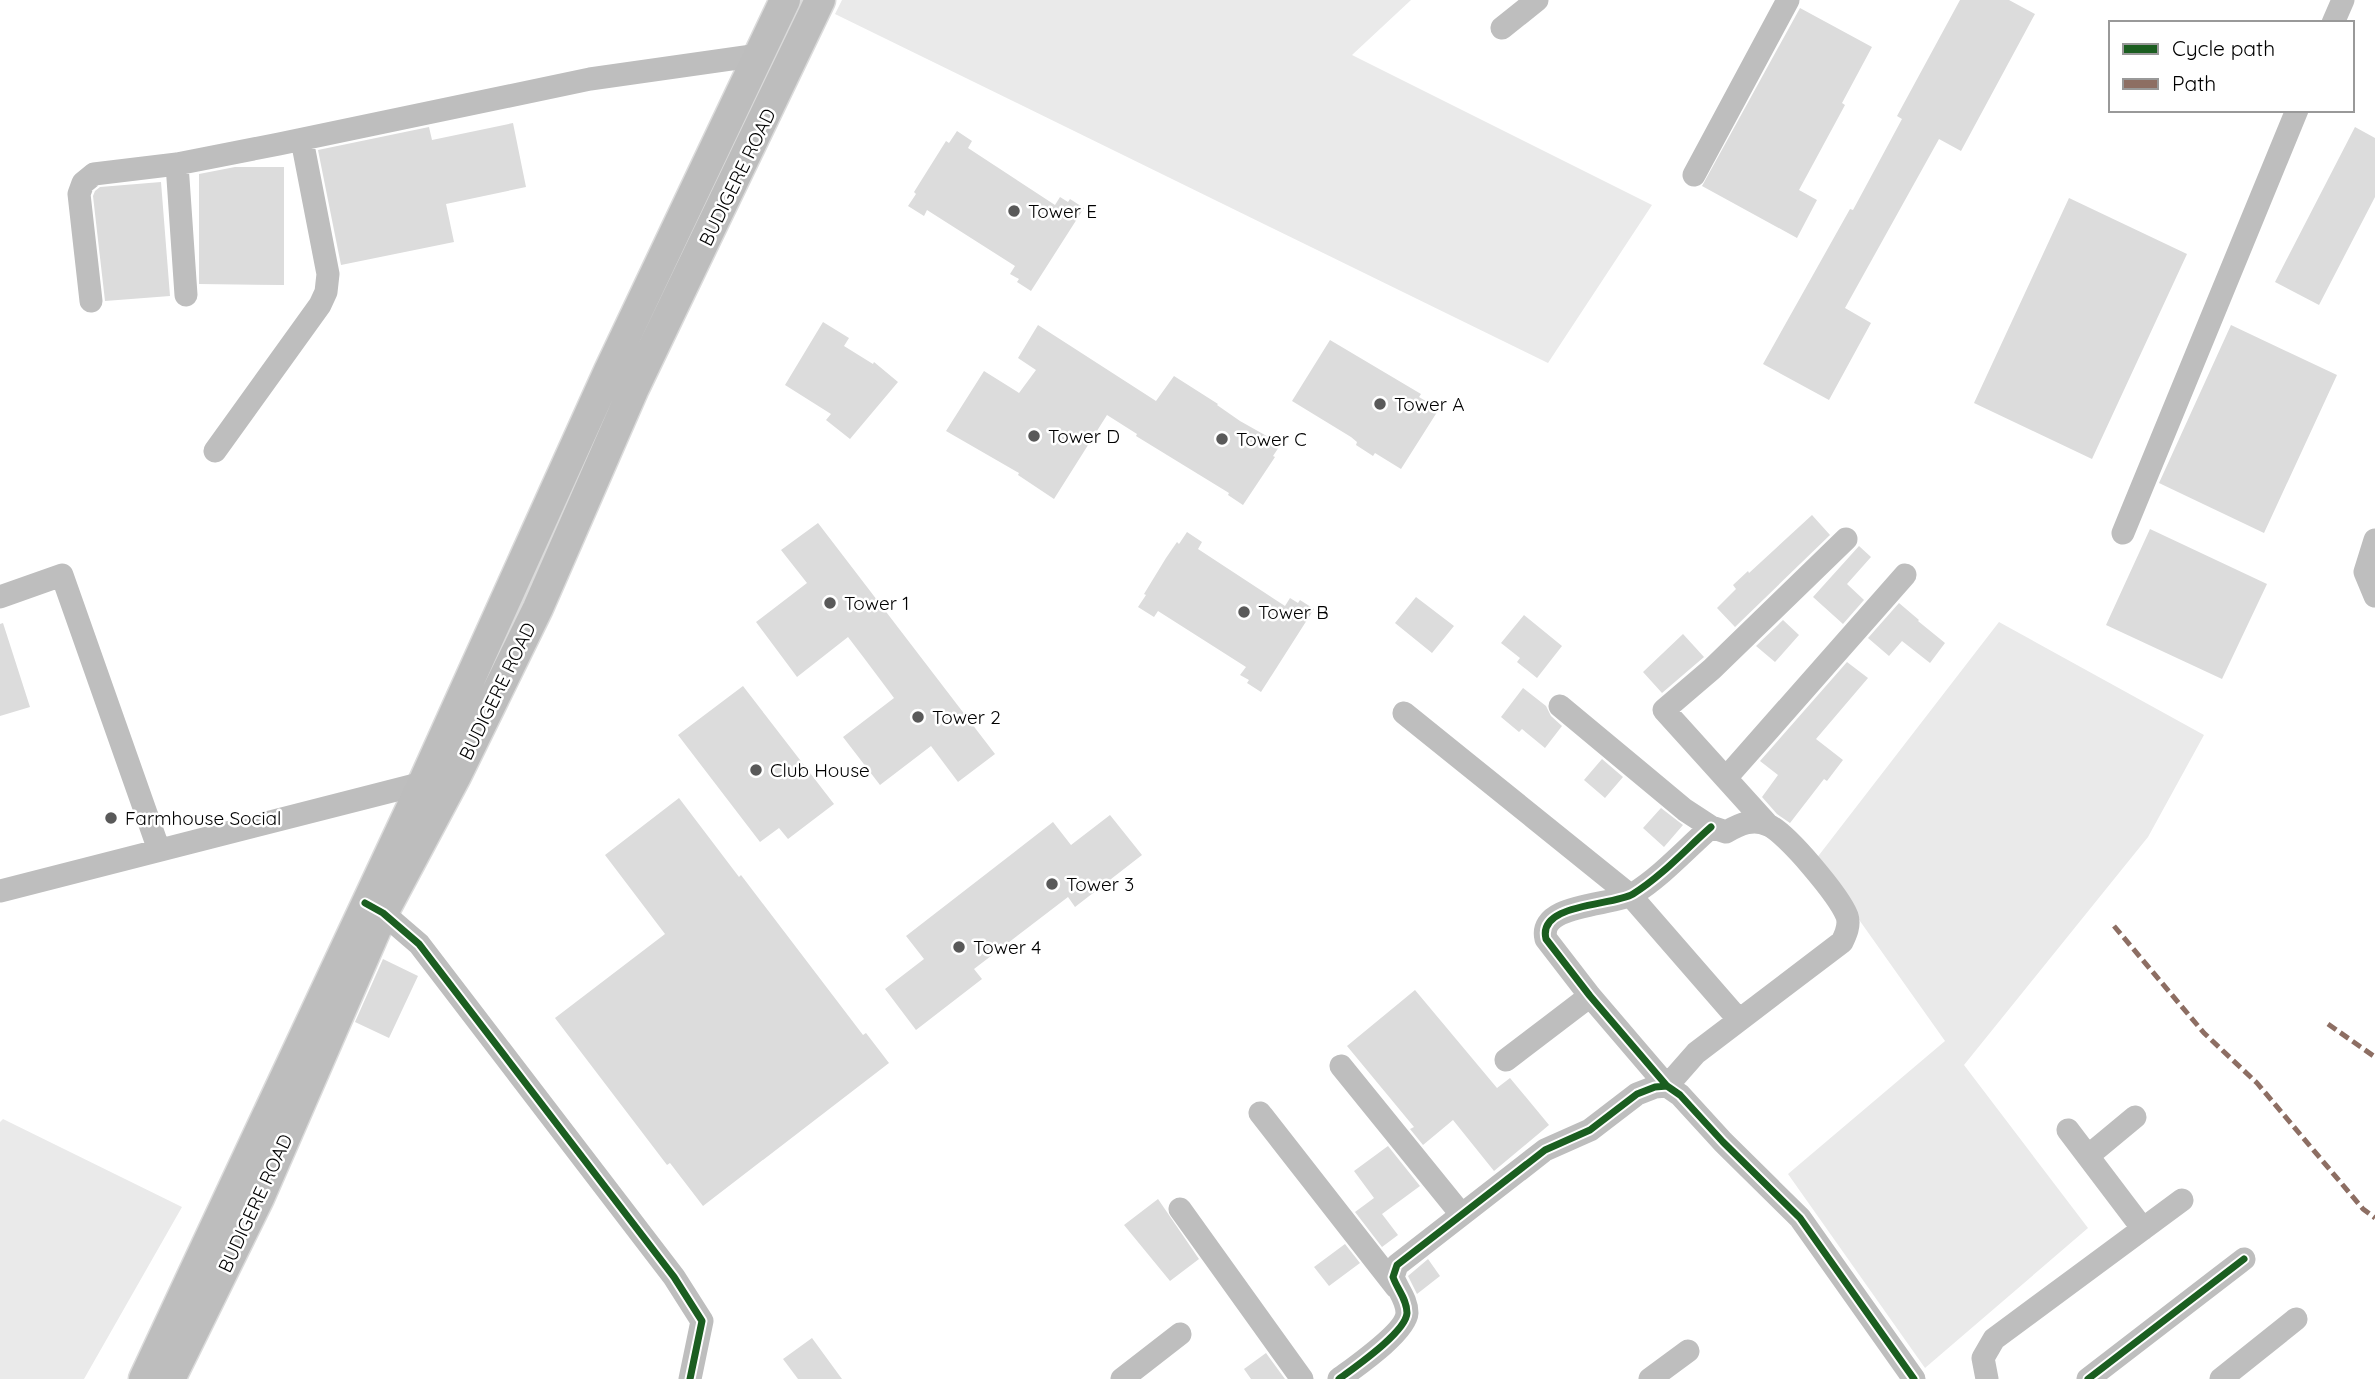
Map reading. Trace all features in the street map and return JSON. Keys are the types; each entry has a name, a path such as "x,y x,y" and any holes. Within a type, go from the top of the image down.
{"main road":[{"name":"BUDIGERE ROAD","path":"170,1379 259,1198 423,783 609,371 785,0"},
{"name":"BUDIGERE ROAD","path":"144,1379 374,908 456,776 538,608 634,388 820,0"}],"street":[{"path":"1503,28 1537,0"},
{"path":"1694,176 1788,0"},
{"path":"2334,21 2343,0"},
{"path":"91,301 79,194 83,183 94,174 177,164 479,104 590,79 760,55"},
{"path":"2123,533 2296,112"},
{"path":"215,451 320,305 326,292 328,274 302,139"},
{"path":"177,164 186,295"},
{"path":"1339,1379 1383,1344 1407,1317 1405,1301 1393,1276 1396,1265 1545,1150 1590,1130 1637,1094 1655,1087 1667,1086 1696,1053 1842,942 1848,929 1847,917 1833,896 1783,835 1768,825 1664,710 1712,669 1846,539"},
{"path":"2375,540 2365,572 2375,596"},
{"path":"0,597 62,575 159,850"},
{"path":"1726,778 1905,575"},
{"path":"1560,706 1685,810 1711,827 1726,832 1753,821 1768,825"},
{"path":"1404,713 1631,896 1739,1020"},
{"path":"0,891 423,783"},
{"path":"1711,827 1631,896 1572,909 1546,924 1546,939 1590,996 1667,1086 1680,1095 1800,1218 1914,1379"},
{"path":"374,908 419,944 674,1277 702,1321 690,1379"},
{"path":"1506,1059 1590,996"},
{"path":"1341,1066 1461,1214"},
{"path":"1260,1113 1399,1290"},
{"path":"2088,1156 2135,1116"},
{"path":"2068,1130 2143,1229"},
{"path":"1987,1379 1983,1358 1994,1339 2182,1200"},
{"path":"1180,1209 1302,1379"},
{"path":"2088,1379 2244,1259"},
{"path":"2221,1379 2296,1319"},
{"path":"1122,1379 1180,1334"},
{"path":"1650,1379 1688,1351"}],"shaded area":[{"path":"842,0 1411,0 1352,55 1652,205 1548,363 835,14"},
{"path":"1999,622 2204,735 2148,837 1964,1065 2088,1228 1925,1368 1788,1174 1945,1041 1816,859"},
{"path":"3,1119 182,1207 84,1379 0,1379 0,1122"}],"building":[{"path":"1960,0 2009,0 2035,14 1961,151 1939,139 1845,308 1871,323 1829,400 1763,364 1850,209 1853,210 1902,119 1897,116"},
{"path":"1800,8 1872,47 1842,103 1845,105 1799,190 1817,200 1797,238 1702,186"},
{"path":"513,123 526,187 446,204 454,242 341,265 318,150 429,127 432,140"},
{"path":"2355,127 2375,138 2375,197 2319,305 2275,282"},
{"name":"Tower E","path":"957,131 972,141 968,148 1055,205 1060,197 1068,202 1070,199 1084,208 1031,291 1010,274 1015,266 927,210 924,216 908,206 946,141 949,143"},
{"path":"235,167 284,167 284,285 199,284 199,174"},
{"path":"161,182 170,296 105,301 93,196 95,191 100,187"},
{"path":"2069,198 2187,254 2092,459 1974,403"},
{"path":"823,322 849,338 844,346 873,364 874,362 898,382 850,439 826,420 831,414 785,385"},
{"path":"1038,325 1156,401 1174,376 1240,421 1281,444 1243,505 1228,495 1229,493 1107,415 1054,499 1018,475 1019,473 946,431 984,371 1019,393 1036,370 1018,358"},
{"path":"2231,325 2337,375 2264,533 2159,483"},
{"name":"Tower A","path":"1330,340 1421,394 1419,397 1439,409 1401,469 1375,453 1373,456 1356,445 1357,442 1351,437 1292,401"},
{"path":"1812,515 1830,535 1735,627 1717,608 1736,589 1733,585"},
{"path":"818,523 995,754 958,782 931,746 880,785 843,737 894,698 864,658 848,637 797,677 756,622 807,583 781,550"},
{"path":"2150,529 2267,584 2222,679 2106,625"},
{"name":"Tower B","path":"1187,532 1202,542 1198,549 1285,606 1290,598 1298,603 1300,600 1314,609 1261,692 1240,675 1246,667 1158,611 1154,617 1138,607 1166,558"},
{"path":"1859,546 1871,557 1847,584 1864,600 1843,624 1813,597"},
{"path":"1416,597 1454,626 1432,653 1395,623"},
{"path":"1899,603 1945,643 1930,663 1902,641 1889,656 1868,638"},
{"path":"1524,615 1562,646 1537,678 1517,662 1520,658 1501,643"},
{"path":"1783,620 1799,635 1775,662 1756,646"},
{"path":"3,623 30,707 0,716 0,624"},
{"path":"1683,634 1704,657 1662,693 1643,672"},
{"path":"1847,662 1868,678 1816,739 1843,760 1827,781 1824,779 1790,823 1777,814 1762,797 1778,775 1760,761"},
{"name":"Club House","path":"743,686 834,804 788,839 779,828 760,842 678,735"},
{"path":"1523,688 1546,706 1551,716 1562,726 1545,748 1522,729 1519,732 1501,717"},
{"path":"1602,759 1623,777 1605,798 1584,780"},
{"path":"679,798 863,1035 866,1033 889,1063 703,1206 670,1163 667,1165 555,1018 665,934 605,855"},
{"path":"1661,808 1683,825 1664,847 1643,828"},
{"path":"1110,815 1142,855 1075,907 1068,897 974,969 982,979 916,1030 885,989 924,959 906,936 1053,822 1071,845"},
{"path":"383,959 418,976 389,1038 355,1022"},
{"path":"1415,990 1497,1088 1510,1078 1549,1125 1494,1171 1453,1120 1423,1145 1410,1129 1414,1127 1347,1046"},
{"path":"1388,1146 1420,1186 1382,1214 1398,1235 1382,1247 1355,1212 1374,1198 1354,1171"},
{"path":"1158,1199 1199,1259 1170,1281 1124,1225"},
{"path":"1345,1244 1360,1263 1329,1286 1314,1267"},
{"path":"1428,1259 1440,1276 1417,1294 1408,1276"},
{"path":"812,1338 842,1379 798,1379 783,1359"},
{"path":"1266,1353 1285,1379 1251,1379 1244,1369"}],"marked path":[{"path":"2114,926 2204,1033 2257,1083 2363,1209 2375,1218"},
{"path":"2328,1024 2375,1057"}],"cycle path":[{"path":"1711,827 1664,871 1633,894 1564,912 1553,918 1546,927 1546,939 1590,996 1667,1086 1680,1095 1800,1218 1914,1379"},
{"path":"365,903 383,913 419,944 674,1277 702,1321 690,1379"},
{"path":"1339,1379 1379,1349 1404,1321 1407,1313 1405,1303 1393,1277 1397,1265 1545,1150 1590,1130 1637,1094 1655,1087 1667,1086"},
{"path":"2088,1379 2244,1259"}],"place":[{"name":"Tower E","path":"1014,211"},
{"name":"Tower A","path":"1380,404"},
{"name":"Tower D","path":"1034,436"},
{"name":"Tower C","path":"1222,439"},
{"name":"Tower 1","path":"830,603"},
{"name":"Tower B","path":"1244,612"},
{"name":"Tower 2","path":"918,717"},
{"name":"Club House","path":"756,770"},
{"name":"Farmhouse Social","path":"111,818"},
{"name":"Tower 3","path":"1052,884"},
{"name":"Tower 4","path":"959,947"}]}
